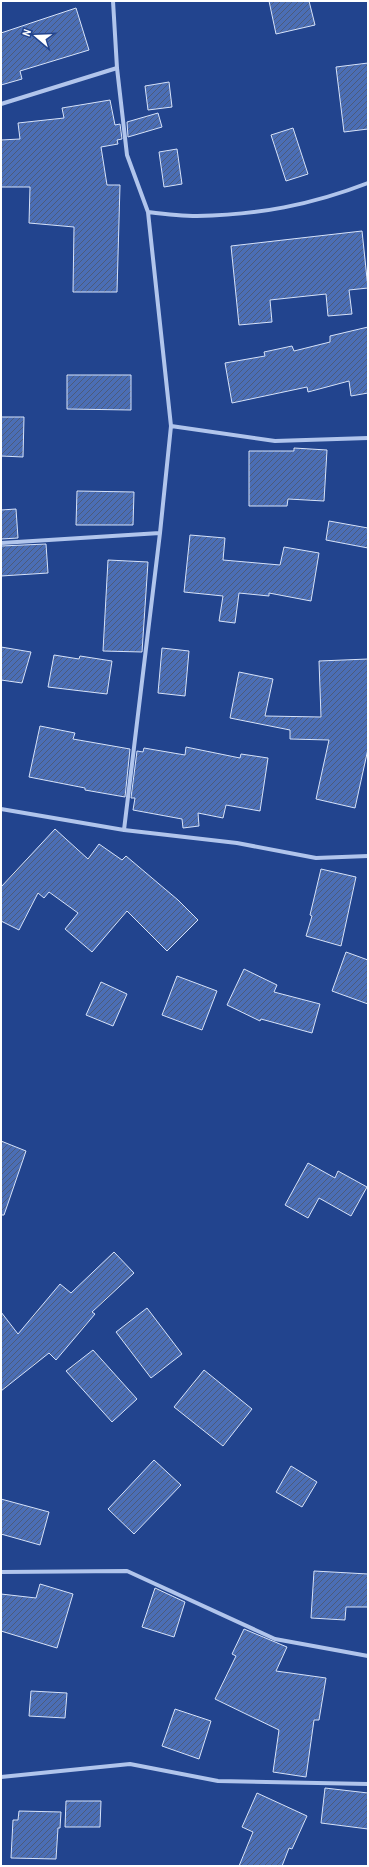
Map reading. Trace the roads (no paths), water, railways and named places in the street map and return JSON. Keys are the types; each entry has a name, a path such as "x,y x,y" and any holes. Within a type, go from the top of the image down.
{"street":[{"path":"113,1 117,68 127,155 148,212 171,426 160,533 124,830"},
{"path":"1,104 117,68"},
{"path":"148,212 196,216 262,212 329,198 368,183"},
{"path":"171,426 275,441 368,438"},
{"path":"1,543 160,533"},
{"path":"1,809 124,830 237,843 316,858 368,856"},
{"path":"1,1572 127,1570 275,1639 368,1656"},
{"path":"1,1777 130,1764 218,1781 368,1784"}]}
